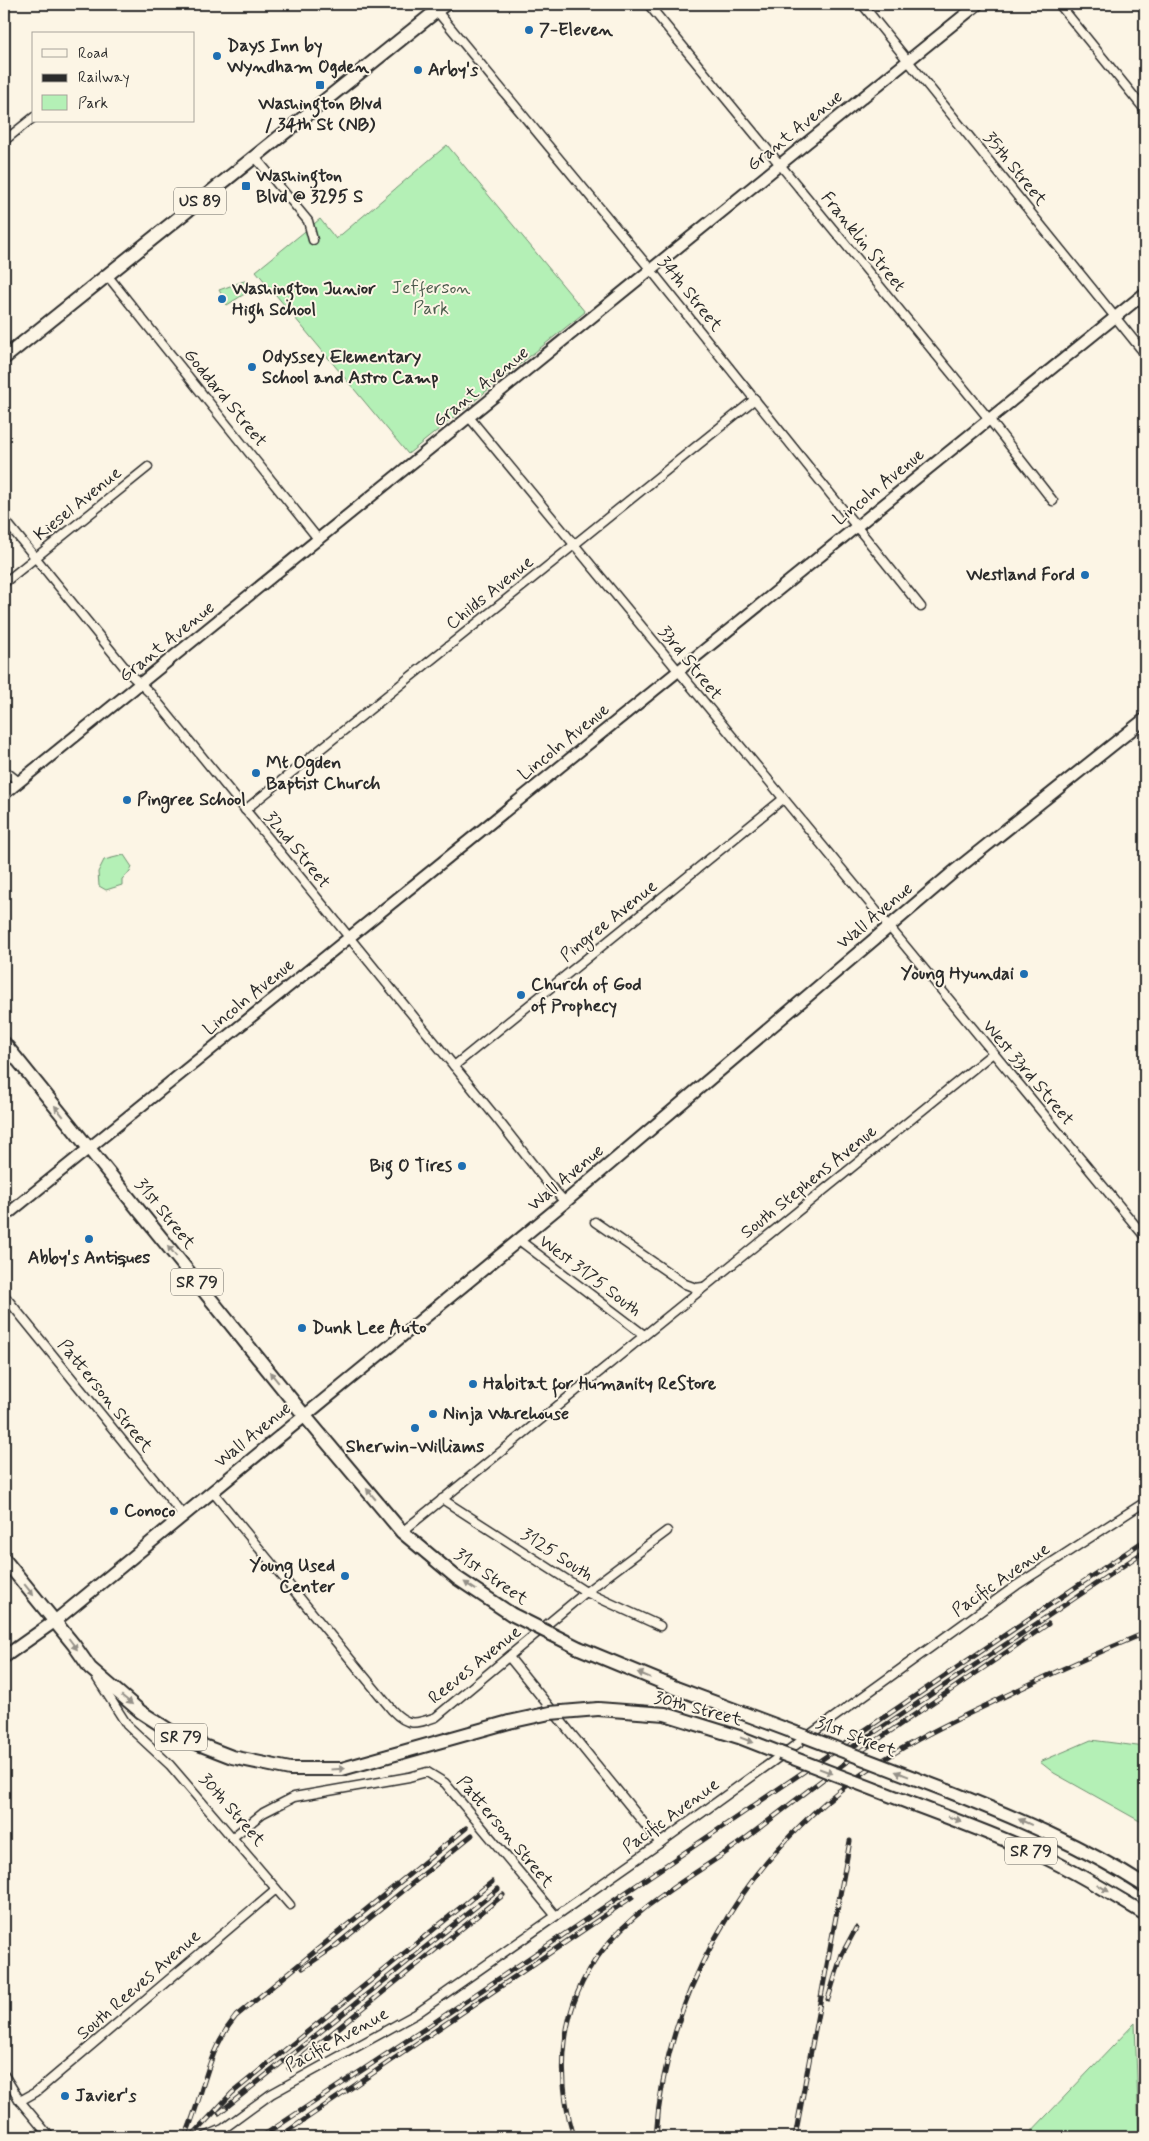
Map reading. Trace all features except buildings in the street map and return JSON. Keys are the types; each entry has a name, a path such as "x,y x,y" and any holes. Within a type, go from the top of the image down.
{"main road":[{"name":"US 89","path":"4,358 255,157 438,6"},
{"name":"Wall Avenue","path":"4,1657 55,1621 519,1240 957,869 1145,719"},
{"name":"31st Street","path":"4,1043 304,1415 402,1532 458,1578 510,1614 578,1648 676,1688 1024,1821 1145,1886"},
{"name":"30th Street","path":"4,1559 55,1621 90,1668 141,1712 178,1736 232,1758 290,1769 342,1769 508,1722 550,1713 598,1708 665,1714 738,1737 969,1824 1039,1854 1094,1883 1145,1914"}],"street":[{"name":"Franklin Street","path":"648,4 989,419 1053,501"},
{"name":"35th Street","path":"862,4 1145,354"},
{"name":"Grant Avenue","path":"4,794 978,4"},
{"path":"1060,4 1145,110"},
{"name":"34th Street","path":"438,6 921,606"},
{"path":"4,141 32,119"},
{"path":"255,157 308,222 313,240"},
{"name":"Goddard Street","path":"107,275 319,540"},
{"name":"Lincoln Avenue","path":"4,1217 1145,293"},
{"name":"Childs Avenue","path":"245,810 755,399"},
{"name":"33rd Street","path":"469,417 889,927"},
{"name":"Kiesel Avenue","path":"4,583 148,468"},
{"name":"32nd Street","path":"4,519 245,810 545,1180 565,1202"},
{"path":"4,770 19,782"},
{"name":"Pingree Avenue","path":"454,1066 783,799"},
{"name":"West 33rd Street","path":"889,927 1145,1237"},
{"name":"South Stephens Avenue","path":"402,1532 993,1054"},
{"path":"595,1222 686,1284 696,1288 703,1287"},
{"name":"West 3175 South","path":"519,1240 644,1335"},
{"name":"Patterson Street","path":"4,1295 183,1515"},
{"name":"Reeves Avenue","path":"212,1491 392,1710 402,1721 417,1723 436,1718 586,1592 667,1532"},
{"name":"3125 South","path":"442,1499 586,1592 660,1626"},
{"name":"Pacific Avenue","path":"205,2137 223,2129 271,2094 416,2014 660,1843 1016,1585 1145,1502"},
{"path":"509,1657 660,1843"},
{"name":"30th Street","path":"90,1668 127,1725 170,1765 290,1905"},
{"name":"Patterson Street","path":"233,1837 263,1813 294,1797 409,1777 426,1772 445,1783 555,1915"},
{"name":"South Reeves Avenue","path":"20,2101 36,2092 276,1889"},
{"path":"4,2075 20,2101 50,2137"}],"green space":[{"name":"Jefferson Park","path":"447,145 585,312 408,454 256,271 320,219 336,239"},
{"path":"244,281 249,282 254,288 227,305 219,290"},
{"path":"124,855 132,867 130,872 122,879 122,885 106,890 99,886 98,872 104,860"},
{"path":"1091,1740 1145,1747 1145,1824 1054,1773 1040,1762"},
{"path":"1135,2023 1139,2137 1026,2137"}],"railway":[{"path":"261,2137 429,2026 1145,1540"},
{"path":"845,1752 1145,1551"},
{"path":"574,2137 564,2089 565,2041 577,1994 588,1972 602,1951 616,1935 648,1906 738,1844 867,1747 1048,1624"},
{"path":"656,2137 662,2085 675,2034 692,1985 715,1938 743,1894 775,1852 812,1815 852,1781 884,1759 952,1722 1085,1659 1145,1633"},
{"path":"185,2137 211,2060 226,2030 236,2016 466,1828"},
{"path":"303,1968 334,1947 472,1835"},
{"path":"795,2137 850,1841"},
{"path":"191,2137 232,2093 492,1882"},
{"path":"219,2113 498,1889"},
{"path":"289,2068 503,1895"},
{"path":"279,2137 632,1897"},
{"path":"828,1999 842,1954 856,1928"}],"place":[{"name":"7-Eleven","path":"529,30"},
{"name":"Days Inn by Wyndham Ogden","path":"217,56"},
{"name":"Arby's","path":"418,70"},
{"name":"Washington Blvd / 34th St (NB)","path":"320,85"},
{"name":"Washington Blvd @ 3295 S","path":"246,186"},
{"name":"Washington Junior High School","path":"222,299"},
{"name":"Odyssey Elementary School and Astro Camp","path":"252,367"},
{"name":"Westland Ford","path":"1085,575"},
{"name":"Mt Ogden Baptist Church","path":"256,773"},
{"name":"Pingree School","path":"127,800"},
{"name":"Young Hyundai","path":"1024,974"},
{"name":"Church of God of Prophecy","path":"521,995"},
{"name":"Big O Tires","path":"462,1166"},
{"name":"Abby's Antiques","path":"89,1239"},
{"name":"Dunk Lee Auto","path":"302,1328"},
{"name":"Habitat for Humanity ReStore","path":"473,1384"},
{"name":"Ninja Warehouse","path":"433,1414"},
{"name":"Sherwin-Williams","path":"415,1428"},
{"name":"Conoco","path":"114,1511"},
{"name":"Young Used Center","path":"345,1576"},
{"name":"Javier's","path":"65,2096"}]}
